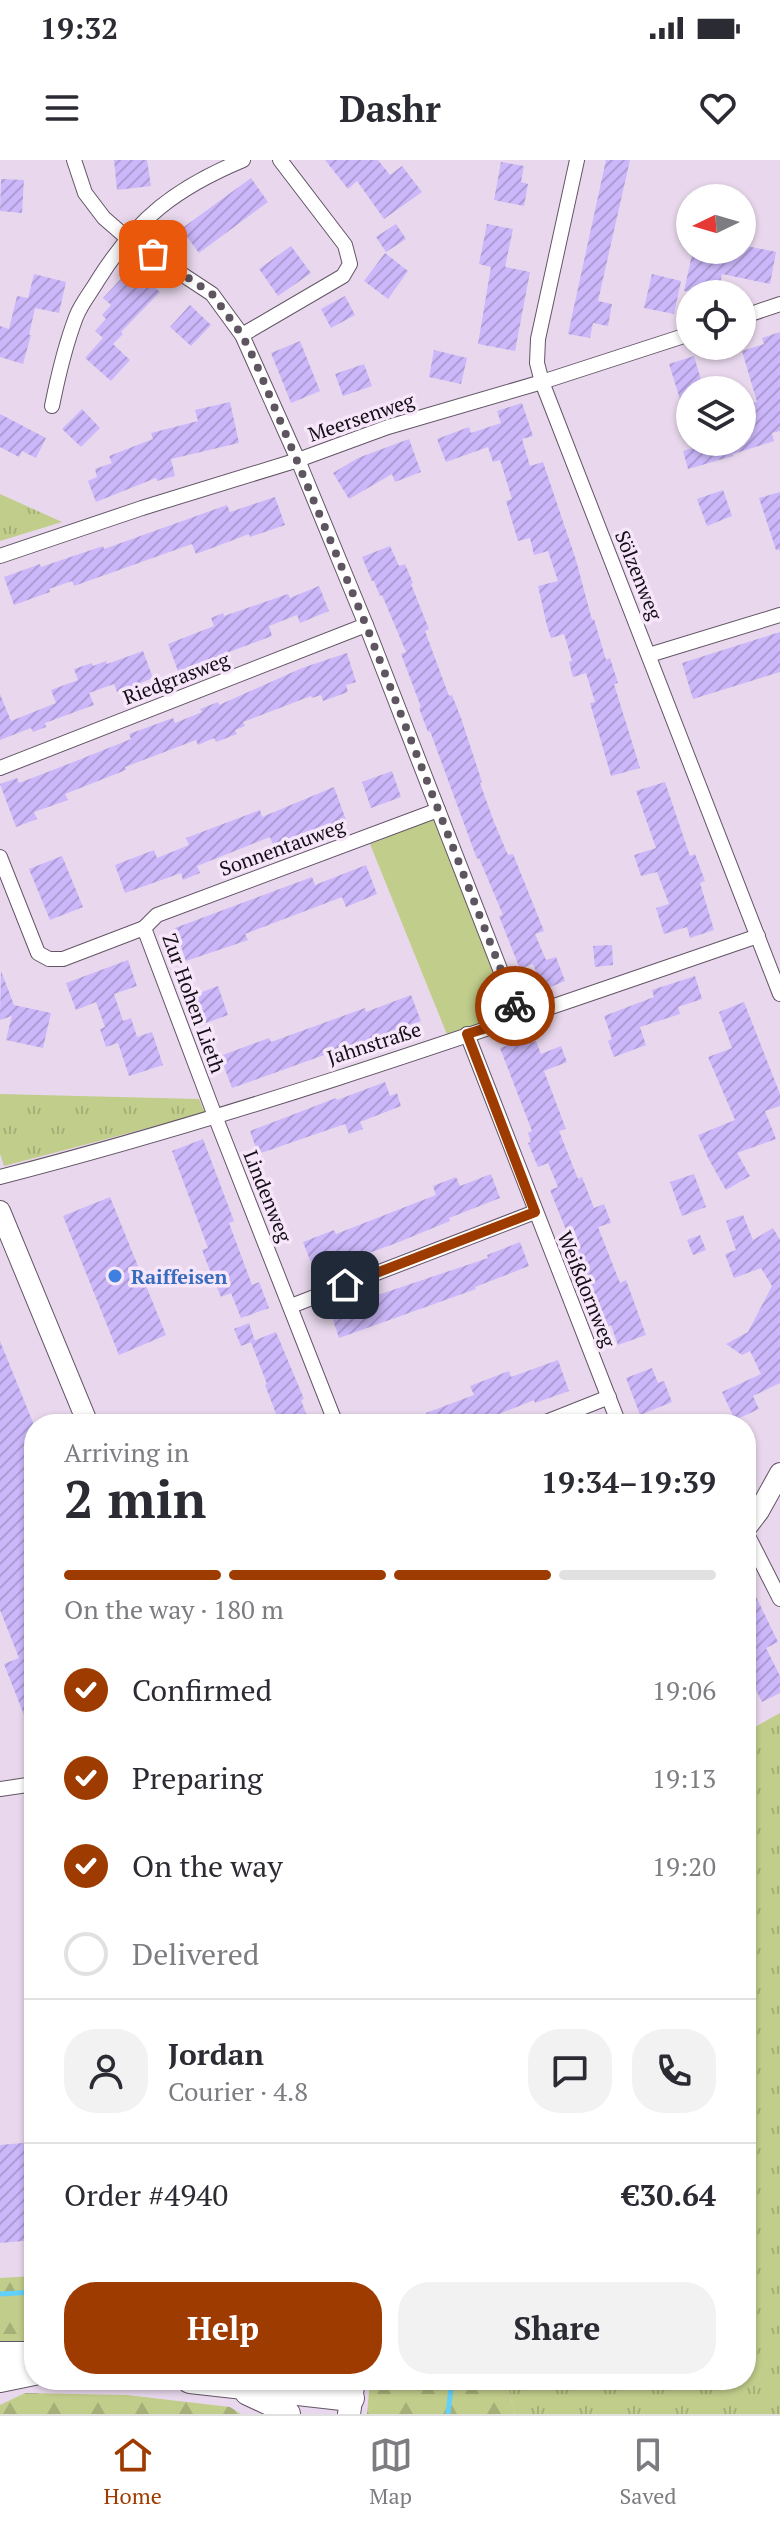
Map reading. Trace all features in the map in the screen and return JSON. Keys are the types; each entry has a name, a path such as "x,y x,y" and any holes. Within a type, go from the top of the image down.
{"highway":[{"path":"0,2355 24,2355"},
{"path":"0,2379 24,2374"},
{"path":"243,2390 276,2405 287,2414"},
{"path":"286,2390 351,2397"}],"street":[{"path":"74,160 85,193 104,218 127,238 212,294 242,335 366,625 519,1018"},
{"path":"52,406 62,357 78,313 127,238 152,213 203,177 243,160"},
{"path":"242,335 343,276 350,264 345,245 280,160"},
{"name":"Sölzenweg","path":"577,160 538,339 537,363 780,994"},
{"path":"756,312 780,304"},
{"name":"Meersenweg","path":"0,556 298,460 388,427 676,339"},
{"path":"649,655 780,615"},
{"name":"Riedgrasweg","path":"0,768 366,625"},
{"name":"Sonnentauweg","path":"144,928 157,915 438,810"},
{"name":"Zur Hohen Lieth","path":"0,857 38,953 49,959 63,959 144,928 215,1116"},
{"name":"Jahnstraße","path":"0,1177 215,1116 519,1018 758,936"},
{"name":"Weißdornweg","path":"467,1034 615,1414"},
{"name":"Lindenweg","path":"215,1116 332,1414"},
{"path":"0,1211 84,1414"},
{"path":"291,1306 535,1212"},
{"path":"566,1414 609,1397"},
{"path":"756,1515 780,1473"},
{"path":"756,1550 780,1599"},
{"path":"0,1789 24,1785"}],"green space":[{"path":"0,494 62,522 0,541"},
{"path":"433,819 511,1014 448,1037 370,844"},
{"path":"0,1094 199,1099 205,1113 4,1166 0,1154"},
{"path":"780,1713 780,2414 515,2414 509,2390 756,2390 756,1726"},
{"path":"24,2277 24,2343 0,2342 0,2278"},
{"path":"369,2390 509,2390 515,2414 367,2414"},
{"path":"25,2393 127,2395 230,2407 241,2414 0,2414 0,2405"}],"building":[{"path":"114,160 147,160 151,186 117,190"},
{"path":"325,160 378,160 390,175 402,166 422,192 384,219 357,181 348,189"},
{"path":"606,160 630,160 598,301 612,304 608,326 593,323 590,338 568,334"},
{"path":"501,162 524,166 521,182 528,184 524,206 494,200"},
{"path":"251,178 268,202 199,253 181,229"},
{"path":"1,179 24,180 22,213 0,211"},
{"path":"396,224 406,239 386,252 376,237"},
{"path":"487,224 513,229 505,267 530,272 515,351 478,344 491,267 479,264"},
{"path":"291,246 311,273 278,296 259,269"},
{"path":"756,248 776,252 770,284 722,274 721,280 686,280 690,264 756,264"},
{"path":"385,253 408,271 388,299 364,281"},
{"path":"132,267 160,292 113,344 130,360 111,381 85,358 103,338 95,331 106,319 102,315 111,305 103,298"},
{"path":"34,274 66,282 59,313 35,308 23,364 0,357 0,326 9,329 17,296 28,298"},
{"path":"652,274 677,280 674,314 644,308"},
{"path":"345,296 355,315 331,328 321,309"},
{"path":"190,305 211,325 191,346 170,327"},
{"path":"780,332 780,431 772,433 774,441 756,447 756,376 749,376 745,360 756,360 756,347 764,344 762,338"},
{"path":"300,341 320,391 291,403 271,353"},
{"path":"434,350 467,358 461,384 429,377"},
{"path":"695,360 700,376 676,376 676,387 669,364"},
{"path":"364,364 372,386 343,396 335,374"},
{"path":"230,402 239,443 171,459 175,476 157,481 156,478 96,502 88,481 97,477 95,469 112,463 109,456 153,439 151,433 198,421 195,410"},
{"path":"522,403 533,436 522,439 530,466 543,462 576,560 592,620 618,683 614,684 640,768 611,776 590,703 595,702 586,673 573,677 564,634 551,638 547,626 538,586 558,581 548,551 534,555 530,538 518,541 506,501 512,499 500,460 493,462 488,447 446,462 437,439 469,427 471,433 501,423 497,411"},
{"path":"82,409 100,428 81,447 62,429"},
{"path":"0,414 46,438 36,458 22,451 19,457 0,447"},
{"path":"409,439 421,472 395,482 392,474 349,499 333,473 358,458"},
{"path":"684,456 733,456 688,469"},
{"path":"723,490 732,516 707,526 697,499"},
{"path":"780,492 780,550 776,550 759,498"},
{"path":"275,497 285,525 250,537 249,534 196,554 192,544 74,586 72,581 14,605 4,577 103,546 104,549 227,505 230,512"},
{"path":"390,546 399,566 405,564 413,583 429,629 425,631 449,696 452,695 461,718 494,822 508,855 513,854 544,931 535,934 546,960 556,957 565,981 543,990 533,964 520,969 499,916 503,915 477,859 419,708 401,654 406,652 362,557"},
{"path":"319,586 329,611 300,623 297,615 269,626 272,636 178,671 168,644 214,626 211,618 288,594 290,598"},
{"path":"780,632 780,672 693,699 682,663"},
{"path":"143,651 153,678 117,692 114,684 89,693 94,705 45,723 46,727 33,732 31,728 0,740 0,694 11,721 56,703 51,690 78,680 74,669 92,663 93,666 106,661 107,664"},
{"path":"347,653 356,682 346,685 348,692 323,701 321,695 311,696 243,722 245,726 235,730 237,734 198,745 196,740 125,767 126,770 65,794 68,800 34,812 37,819 16,827 0,784 17,778 19,783 131,739 129,734 173,718 175,723 202,712 200,709 218,702 219,705 302,668"},
{"path":"392,771 401,797 371,808 362,782"},
{"path":"665,782 690,856 695,854 705,881 700,883 714,930 690,938 687,927 664,934 656,908 669,904 657,872 641,876 634,855 656,848 636,791"},
{"path":"334,787 346,820 273,845 270,837 197,866 200,873 183,880 181,873 125,893 115,865 154,850 157,858 189,845 186,838 260,810 262,817"},
{"path":"62,856 83,907 50,920 29,869"},
{"path":"366,865 377,894 346,907 342,897 245,934 248,940 186,961 175,928 312,877 315,885"},
{"path":"612,945 613,965 595,967 593,946"},
{"path":"128,960 137,986 114,994 123,1021 131,1018 137,1037 152,1032 163,1065 129,1076 118,1043 106,1047 100,1029 105,1027 96,1002 76,1010 66,983"},
{"path":"1,971 14,1005 51,1013 43,1048 6,1040 12,1016 0,1020"},
{"path":"695,976 702,999 678,1007 680,1014 640,1027 646,1045 614,1057 604,1016 654,997 652,990"},
{"path":"218,986 228,1015 206,1023 200,1009 191,1012 186,998"},
{"path":"411,995 421,1021 342,1052 341,1049 232,1088 220,1056 269,1038 271,1042 365,1008 366,1012"},
{"path":"744,1002 780,1094 780,1106 765,1111 776,1139 737,1153 750,1176 726,1190 698,1135 735,1120 708,1057 732,1048 719,1012"},
{"path":"522,1040 524,1045 536,1041 541,1054 561,1046 567,1062 544,1071 566,1129 559,1131 578,1179 582,1177 594,1208 604,1204 611,1223 598,1227 620,1283 626,1280 646,1335 618,1345 611,1325 601,1329 588,1285 550,1190 558,1187 548,1163 538,1167 528,1143 531,1142 528,1133 532,1131 500,1048"},
{"path":"385,1082 390,1096 397,1093 401,1106 360,1122 363,1129 349,1134 345,1124 258,1154 250,1131"},
{"path":"203,1139 234,1221 229,1223 252,1285 259,1282 269,1308 241,1318 231,1293 221,1297 212,1276 202,1250 208,1248 172,1151"},
{"path":"491,1174 500,1198 399,1242 315,1273 303,1242 334,1230 336,1234 436,1195 433,1186 456,1177 460,1186"},
{"path":"694,1174 706,1207 682,1216 670,1182"},
{"name":"Raiffeisen","path":"110,1197 166,1335 119,1355 63,1216"},
{"path":"743,1215 753,1240 773,1228 780,1240 780,1383 753,1396 759,1409 748,1414 732,1414 722,1392 761,1374 750,1351 742,1355 726,1344 748,1332 772,1286 761,1268 734,1278 725,1254 736,1250 726,1221"},
{"path":"700,1235 706,1250 693,1255 687,1240"},
{"path":"520,1242 529,1266 476,1289 339,1338 330,1311 488,1258 487,1255"},
{"path":"249,1323 255,1341 241,1346 234,1329"},
{"path":"276,1332 304,1399 301,1400 306,1414 276,1414 251,1342"},
{"path":"0,1341 30,1414 24,1414 24,1715 4,1664 19,1658 0,1610"},
{"path":"558,1360 569,1391 499,1414 426,1414 474,1395 470,1386 509,1371 511,1377"},
{"path":"652,1368 658,1383 664,1381 672,1402 640,1414 626,1378"},
{"path":"756,1597 778,1642 766,1648 780,1676 780,1693 762,1702 756,1690"},
{"path":"24,2143 24,2241 0,2243 0,2145"}],"waterway":[{"path":"0,2294 24,2293"},
{"path":"448,2414 451,2390"}],"way so far":[{"path":"153,254 212,294 242,335 255,361 366,625 515,1006"}],"place":[{"name":"Raiffeisen","path":"115,1276"}],"route":[{"path":"345,1285 535,1212 467,1034 519,1018 515,1006"}]}
